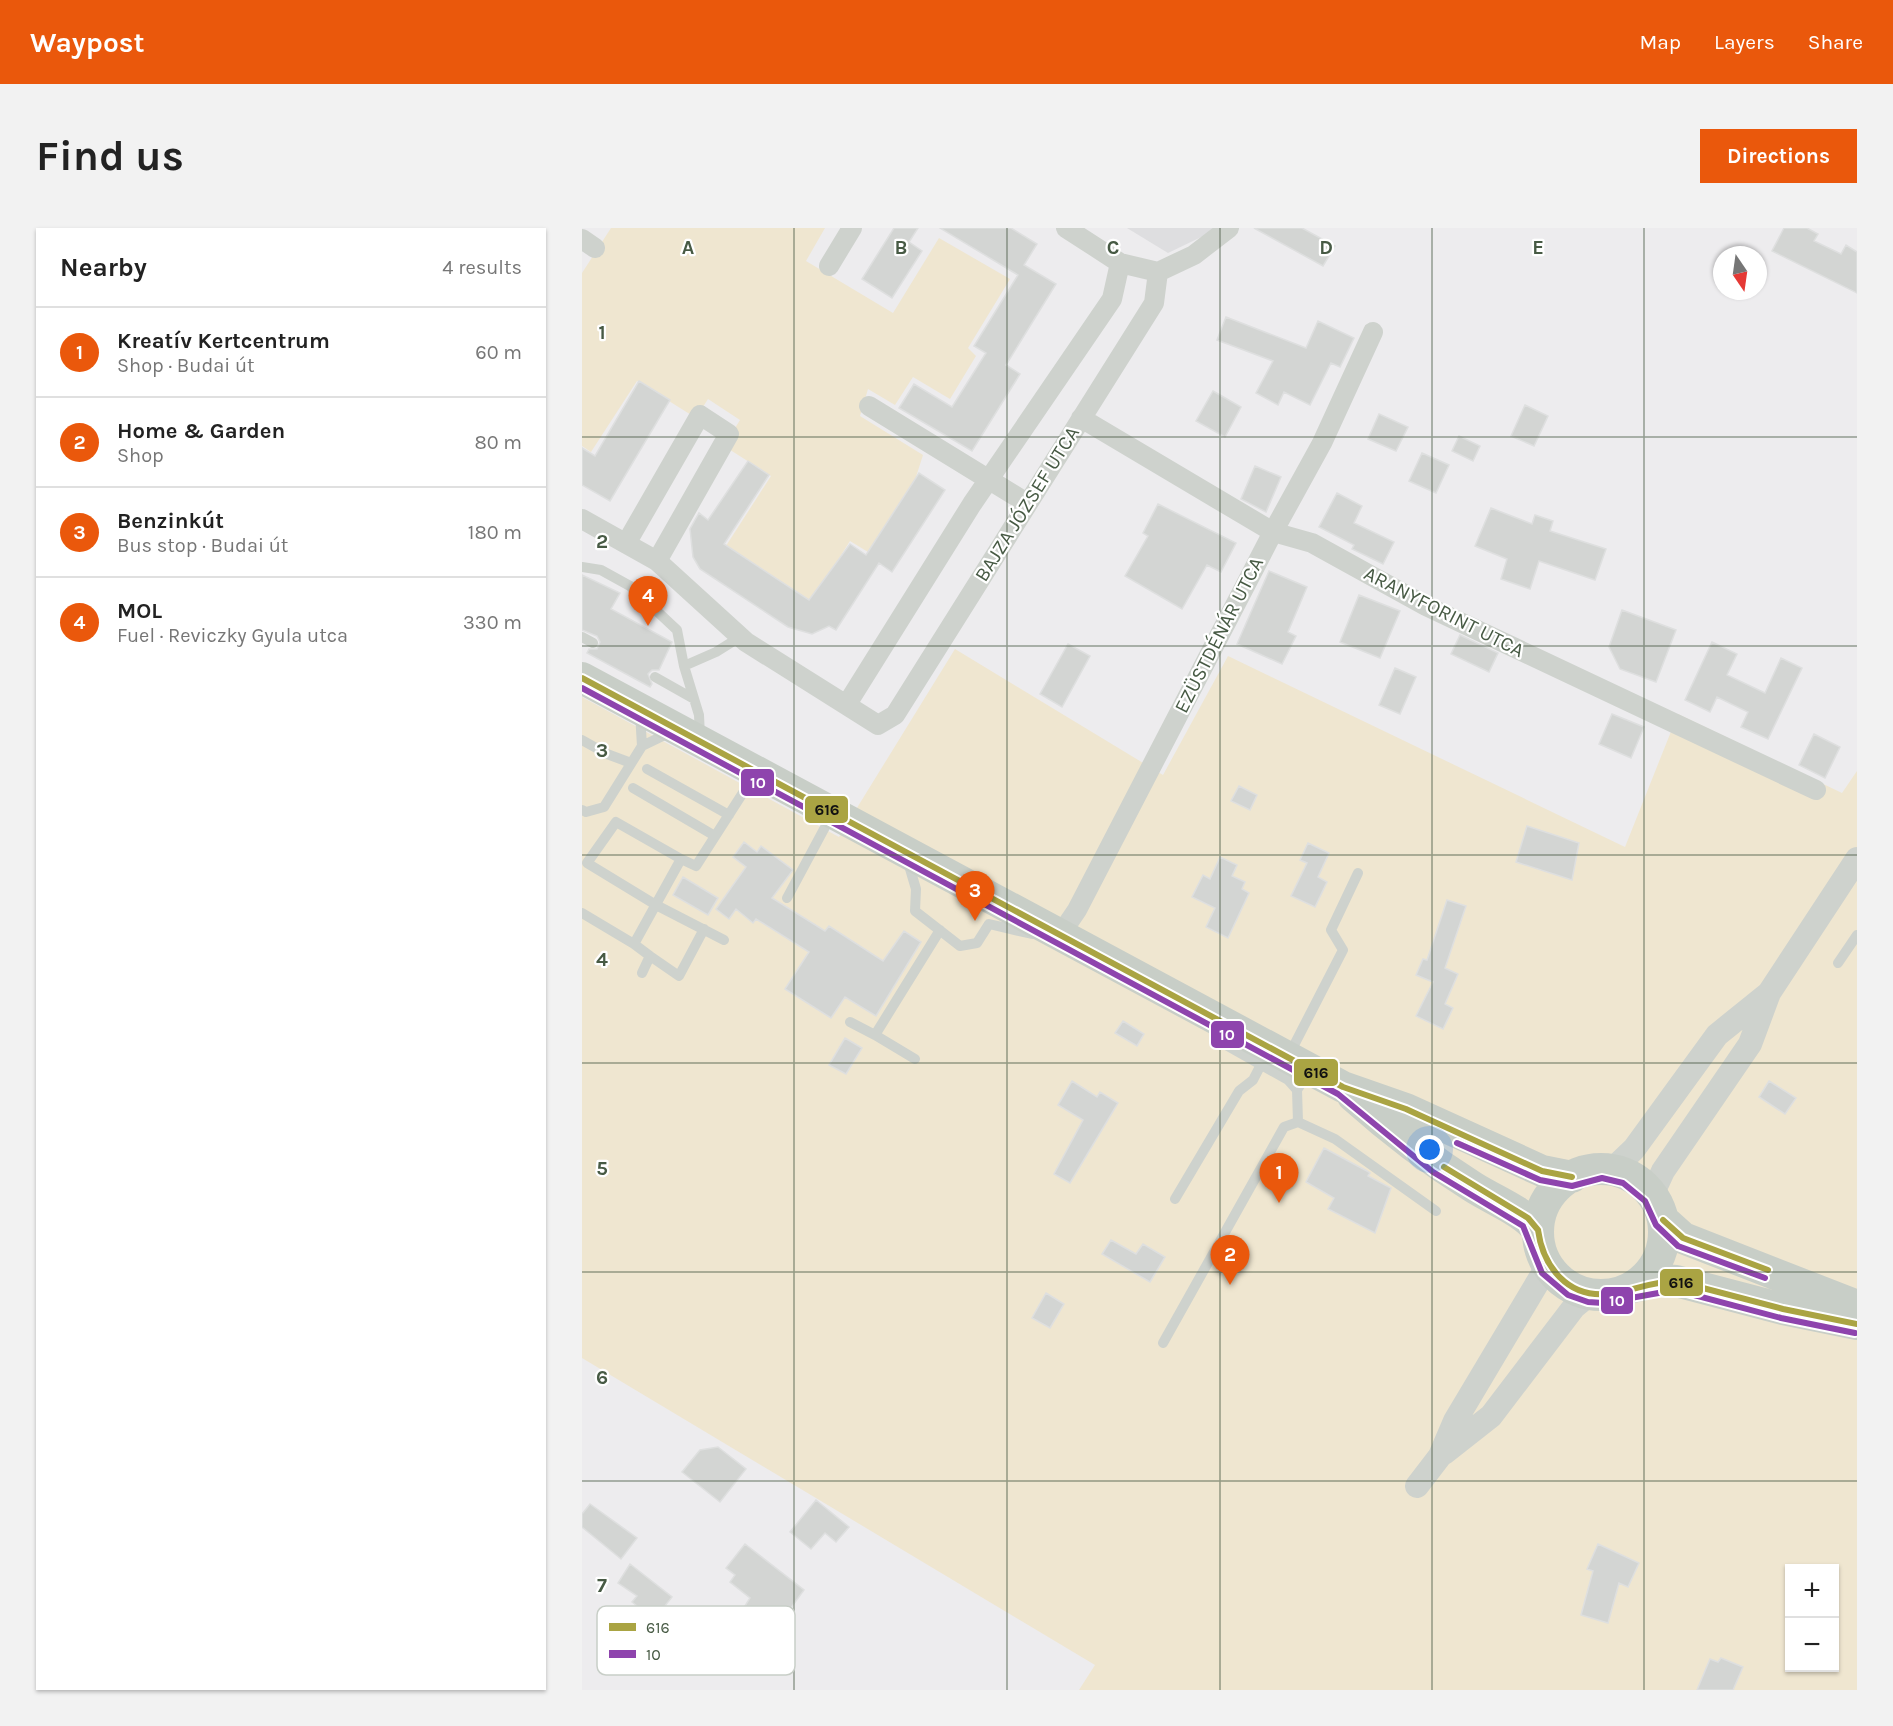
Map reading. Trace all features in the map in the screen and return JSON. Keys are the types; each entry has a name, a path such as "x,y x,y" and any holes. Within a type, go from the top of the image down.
{"main road":[{"path":"582,678 1068,939 1285,1066 1406,1109 1542,1171 1572,1176"},
{"path":"1343,1087 1397,1136 1474,1188 1528,1218 1538,1230"},
{"path":"1592,1170 1612,1170 1627,1175 1658,1207 1683,1238 1855,1307 1783,1309 1676,1281 1662,1280 1605,1295 1590,1294 1566,1284 1548,1265 1540,1248 1538,1230 1548,1198 1572,1176 1592,1170"},
{"path":"1633,1287 1652,1269 1659,1258 1664,1233 1658,1207"}],"street":[{"path":"829,266 852,228"},
{"path":"1070,229 1120,263 1158,272 1194,255 1229,228"},
{"name":"BAJZA JÓZSEF UTCA","path":"1120,263 1112,299 988,479 847,704 878,724 896,715 1154,303 1158,272"},
{"name":"EZÜSTDÉNÁR UTCA","path":"1068,939 1077,910 1273,532 1322,443 1373,332"},
{"path":"869,406 1027,503"},
{"path":"627,542 700,415 729,434 657,561"},
{"name":"ARANYFORINT UTCA","path":"1081,418 1273,532 1312,543 1426,606 1816,790"},
{"path":"582,519 627,542 657,561 740,637 847,704"},
{"path":"1658,1207 1663,1171 1750,1044 1769,993 1857,859"},
{"path":"1612,1170 1634,1149 1717,1035 1769,993"},
{"path":"1417,1486 1440,1456 1455,1421 1548,1265"},
{"path":"1440,1456 1491,1416 1574,1307 1590,1294"}],"lane":[{"path":"582,567 601,570 630,586 677,630 684,666 699,715 688,736 642,746"},
{"path":"582,637 593,643"},
{"path":"684,666 740,637"},
{"path":"655,677 694,699"},
{"path":"582,810 586,812 604,807 642,746 639,708"},
{"path":"582,740 631,763"},
{"path":"647,769 729,815"},
{"path":"724,940 656,905 587,863 616,822 696,866 757,772"},
{"path":"633,788 716,836"},
{"path":"787,898 833,812"},
{"path":"905,853 916,889 915,911 960,946 977,943 989,924 1068,939"},
{"path":"634,944 681,859"},
{"path":"1298,1122 1285,1066 1343,950 1331,930 1358,873"},
{"path":"582,913 680,975 704,929"},
{"path":"875,1035 940,930"},
{"path":"1838,963 1857,935"},
{"path":"642,973 650,956"},
{"path":"850,1022 915,1059"},
{"path":"1224,1044 1285,1066"},
{"path":"1175,1199 1239,1091 1253,1080 1285,1066"},
{"path":"1163,1343 1284,1127 1298,1122 1335,1139 1436,1211"}],"shaded area":[{"path":"611,228 825,228 806,261 893,313 939,238 1010,279 968,348 976,356 950,399 913,377 895,405 868,389 860,416 923,455 915,480 868,552 850,541 810,604 724,549 771,476 724,446 740,420 708,399 696,418 637,381 591,452 582,446 582,273"},
{"path":"1127,228 1220,228 1168,253"},
{"path":"955,649 1163,775 1228,656 1625,847 1678,714 1842,793 1857,771 1857,1690 1079,1690 1095,1665 582,1358 582,697 839,837"}],"building":[{"path":"894,228 918,228 909,242 922,251 892,298 862,279"},
{"path":"940,228 1011,228 1037,244 1024,265 1056,284 1006,365 1020,374 972,451 899,408 914,384 952,407 986,353 974,346 1018,275"},
{"path":"1254,228 1302,228 1335,246 1323,266"},
{"path":"1784,228 1807,228 1818,234 1814,241 1841,254 1846,245 1857,252 1857,293 1772,251"},
{"path":"1226,317 1306,348 1318,321 1354,338 1340,367 1331,363 1310,405 1284,392 1278,405 1256,393 1273,361 1217,340"},
{"path":"639,381 670,400 610,501 582,485 582,448 595,456"},
{"path":"1213,391 1241,407 1225,437 1196,421"},
{"path":"1525,405 1548,416 1534,446 1511,436"},
{"path":"1379,414 1408,427 1396,451 1368,439"},
{"path":"1459,436 1480,446 1473,461 1452,451"},
{"path":"1422,453 1449,465 1436,493 1409,481"},
{"path":"748,461 769,475 724,544 809,600 850,544 866,555 919,473 945,490 892,572 879,563 836,630 829,626 812,634 788,627 700,569 693,557 690,529 699,513 708,520"},
{"path":"1255,466 1281,477 1266,512 1241,499"},
{"path":"1337,493 1362,506 1354,523 1394,542 1383,564 1352,549 1354,545 1319,527"},
{"path":"1158,504 1236,543 1221,572 1207,565 1182,609 1125,576 1148,536 1143,533"},
{"path":"1491,508 1532,524 1535,515 1553,521 1550,531 1606,549 1595,580 1539,561 1530,589 1501,579 1507,559 1475,546"},
{"path":"1269,571 1307,587 1288,632 1296,636 1282,664 1237,644"},
{"path":"582,575 620,593 611,609 672,642 659,670 652,670 648,674 652,684 650,687 587,653 589,649 597,649 600,642 597,636 582,630"},
{"path":"1359,595 1400,611 1380,658 1340,642"},
{"path":"1622,610 1676,630 1656,682 1620,669 1609,647"},
{"path":"1460,635 1498,653 1489,672 1451,654"},
{"path":"1712,642 1737,654 1727,675 1765,693 1781,658 1802,668 1768,739 1741,727 1748,712 1717,697 1710,712 1685,700"},
{"path":"1068,644 1090,656 1062,707 1040,694"},
{"path":"1395,668 1416,677 1400,714 1379,705"},
{"path":"1612,714 1644,727 1631,758 1599,744"},
{"path":"1814,734 1840,747 1825,778 1799,765"},
{"path":"1239,786 1257,795 1250,810 1231,801"},
{"path":"1527,826 1579,843 1572,880 1516,862"},
{"path":"744,842 757,852 761,846 793,870 772,898 825,931 829,926 883,961 904,931 921,942 876,1016 845,997 831,1018 785,989 809,952 756,919 753,923 736,909 729,919 716,909 746,867 733,857"},
{"path":"1308,843 1329,853 1318,877 1327,882 1315,907 1291,896 1307,863 1300,860"},
{"path":"1220,857 1237,865 1232,876 1245,882 1242,889 1249,893 1228,938 1206,927 1215,908 1192,897 1203,875 1210,879"},
{"path":"683,877 718,898 708,915 673,895"},
{"path":"1447,900 1466,906 1445,968 1458,974 1445,1004 1453,1008 1443,1029 1416,1016 1433,982 1416,975 1423,959 1427,960"},
{"path":"1123,1021 1144,1034 1137,1046 1115,1033"},
{"path":"845,1038 862,1048 846,1074 829,1065"},
{"path":"1072,1081 1097,1097 1100,1092 1118,1103 1070,1183 1054,1174 1083,1120 1058,1105"},
{"path":"1769,1081 1796,1098 1785,1114 1759,1097"},
{"path":"1324,1148 1367,1171 1370,1173 1368,1176 1391,1188 1375,1233 1328,1209 1334,1198 1306,1182"},
{"path":"1111,1240 1136,1254 1143,1244 1165,1257 1150,1282 1102,1254"},
{"path":"1046,1293 1064,1304 1050,1328 1032,1318"},
{"path":"718,1447 746,1469 720,1502 682,1472 700,1450"},
{"path":"816,1500 849,1527 836,1542 825,1533 811,1549 790,1532"},
{"path":"590,1504 637,1538 621,1559 582,1527 582,1514"},
{"path":"745,1544 804,1590 792,1606 745,1606 750,1598 730,1582 735,1575 726,1568"},
{"path":"1598,1544 1639,1563 1628,1587 1619,1583 1608,1623 1581,1615 1593,1571 1587,1569"},
{"path":"630,1564 672,1597 665,1606 637,1606 632,1602 637,1596 618,1583"},
{"path":"1721,1658 1743,1667 1733,1690 1697,1690 1710,1659 1718,1662"}],"transit line":[{"name":"616","path":"582,678 1343,1087 1406,1109 1542,1171 1572,1177"},
{"name":"10","path":"582,688 1338,1094 1433,1172 1523,1226 1542,1273 1568,1295 1588,1302 1603,1303 1675,1290 1781,1318 1855,1333"},
{"name":"10","path":"1457,1143 1540,1180 1572,1186 1602,1178 1623,1183 1645,1201 1656,1225 1678,1246 1765,1278"},
{"name":"616","path":"1444,1167 1528,1218 1538,1230"},
{"name":"616","path":"1663,1220 1683,1238 1768,1270"},
{"name":"616","path":"1538,1230 1545,1256 1552,1268 1570,1285 1581,1291 1608,1294 1676,1281 1783,1309 1857,1324"}],"place":[{"name":"MOL","path":"648,626"},
{"name":"Benzinkút","path":"975,921"},
{"name":"Kreatív Kertcentrum","path":"1279,1203"},
{"name":"Home & Garden","path":"1230,1285"}]}
